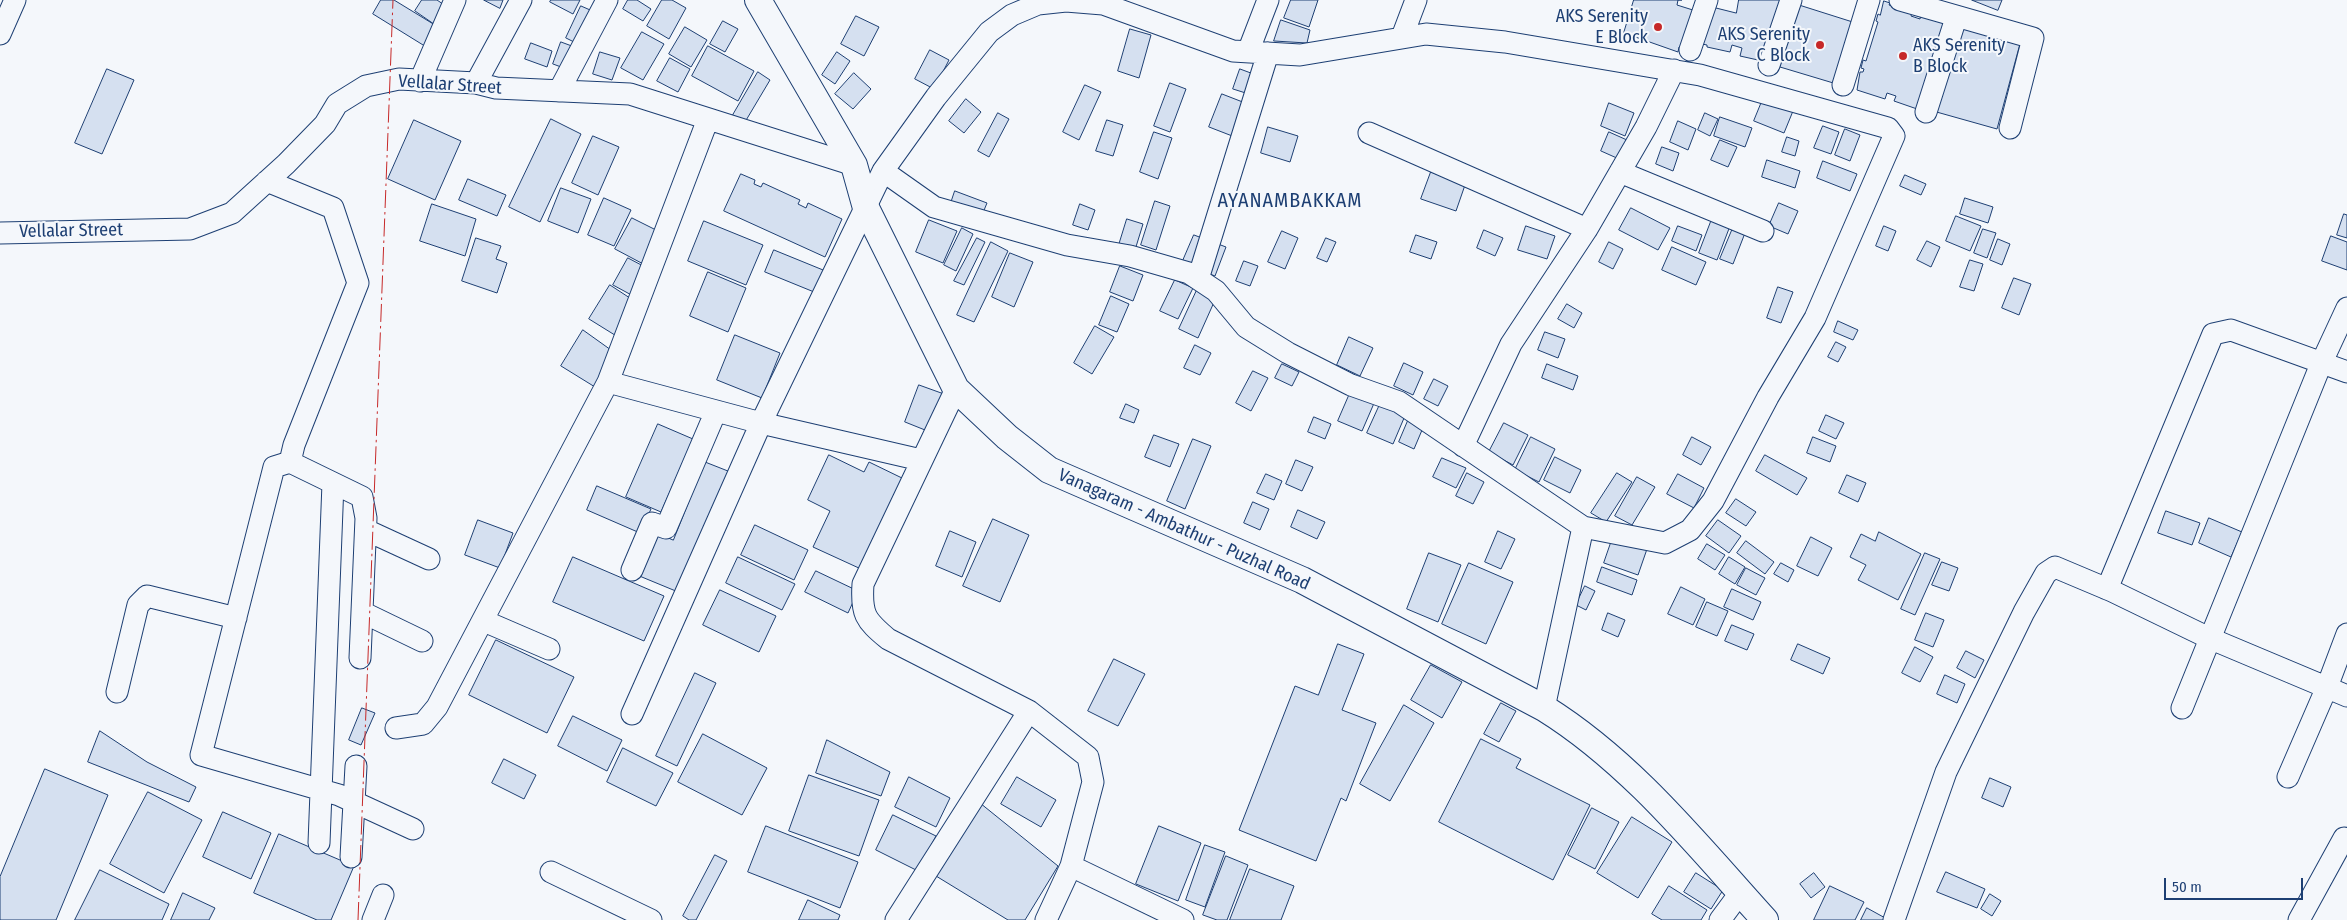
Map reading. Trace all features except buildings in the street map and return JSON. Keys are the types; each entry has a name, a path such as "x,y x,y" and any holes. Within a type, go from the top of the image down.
{"main road":[{"name":"Vanagaram - Ambathur - Puzhal Road","path":"758,0 854,165 866,208 956,390 1007,437 1049,470 1302,580 1544,708 1574,727 1656,800 1765,920"}],"street":[{"path":"0,34 15,0"},
{"path":"420,81 456,0"},
{"path":"476,83 520,0"},
{"path":"559,91 607,0"},
{"path":"1198,279 1258,53 1268,0"},
{"path":"1402,38 1416,0"},
{"path":"1690,50 1707,0"},
{"path":"1769,65 1791,0"},
{"path":"1844,85 1869,0"},
{"path":"1900,0 1956,18 2033,38 2010,128"},
{"path":"632,714 761,423 883,171 936,97 989,32 1012,15 1038,4 1104,2 1233,51 1258,53 1300,55 1426,34 1505,42 1700,75 1888,128 1894,136 1815,318 1768,397 1713,501 1690,530 1665,542 1583,527 1399,402 1351,385 1288,353 1246,327 1216,291 1189,273 1130,256 1067,245 934,207 883,171"},
{"path":"1926,112 1956,18"},
{"path":"1463,446 1511,344 1587,229 1646,126 1674,70"},
{"name":"Vellalar Street","path":"0,233 190,229 232,212 267,182 325,124 337,104 366,86 399,79 476,83 496,88 630,94 854,165"},
{"path":"396,728 423,724 437,707 501,590 608,382 708,119"},
{"path":"1368,133 1587,229"},
{"path":"1620,172 1763,231"},
{"path":"267,182 333,208 358,283 294,445 290,462"},
{"path":"2182,708 2321,364 2347,308"},
{"path":"2107,589 2213,334 2231,330 2347,372"},
{"path":"608,382 761,423 921,460"},
{"path":"956,390 863,584 862,602 868,622 888,639 1029,711 1088,757 1093,782 1071,866 1046,920"},
{"path":"632,570 652,523 666,528 716,411"},
{"path":"360,658 366,530 362,497 290,462 274,467 201,755 320,789 413,829"},
{"path":"318,843 333,482"},
{"path":"1544,708 1583,527"},
{"path":"366,530 429,559"},
{"path":"1894,920 1946,772 2024,612 2046,573 2055,567 2107,589 2209,638 2347,696"},
{"path":"116,692 138,605 147,596 236,618"},
{"path":"362,612 422,641"},
{"path":"484,621 549,649"},
{"path":"2288,777 2327,687 2347,634"},
{"path":"896,920 1029,711"},
{"path":"351,857 356,766"},
{"path":"2300,920 2344,838"},
{"path":"1071,866 1183,920"},
{"path":"551,872 651,920"},
{"path":"1720,920 1740,893"},
{"path":"373,920 383,895"}],"power":[{"path":"358,920 393,0"}],"place":[{"name":"AKS Serenity E Block","path":"1658,27"},
{"name":"AKS Serenity C Block","path":"1820,45"},
{"name":"AKS Serenity B Block","path":"1903,56"}],"district":[{"name":"AYANAMBAKKAM","path":"1290,201"}]}
